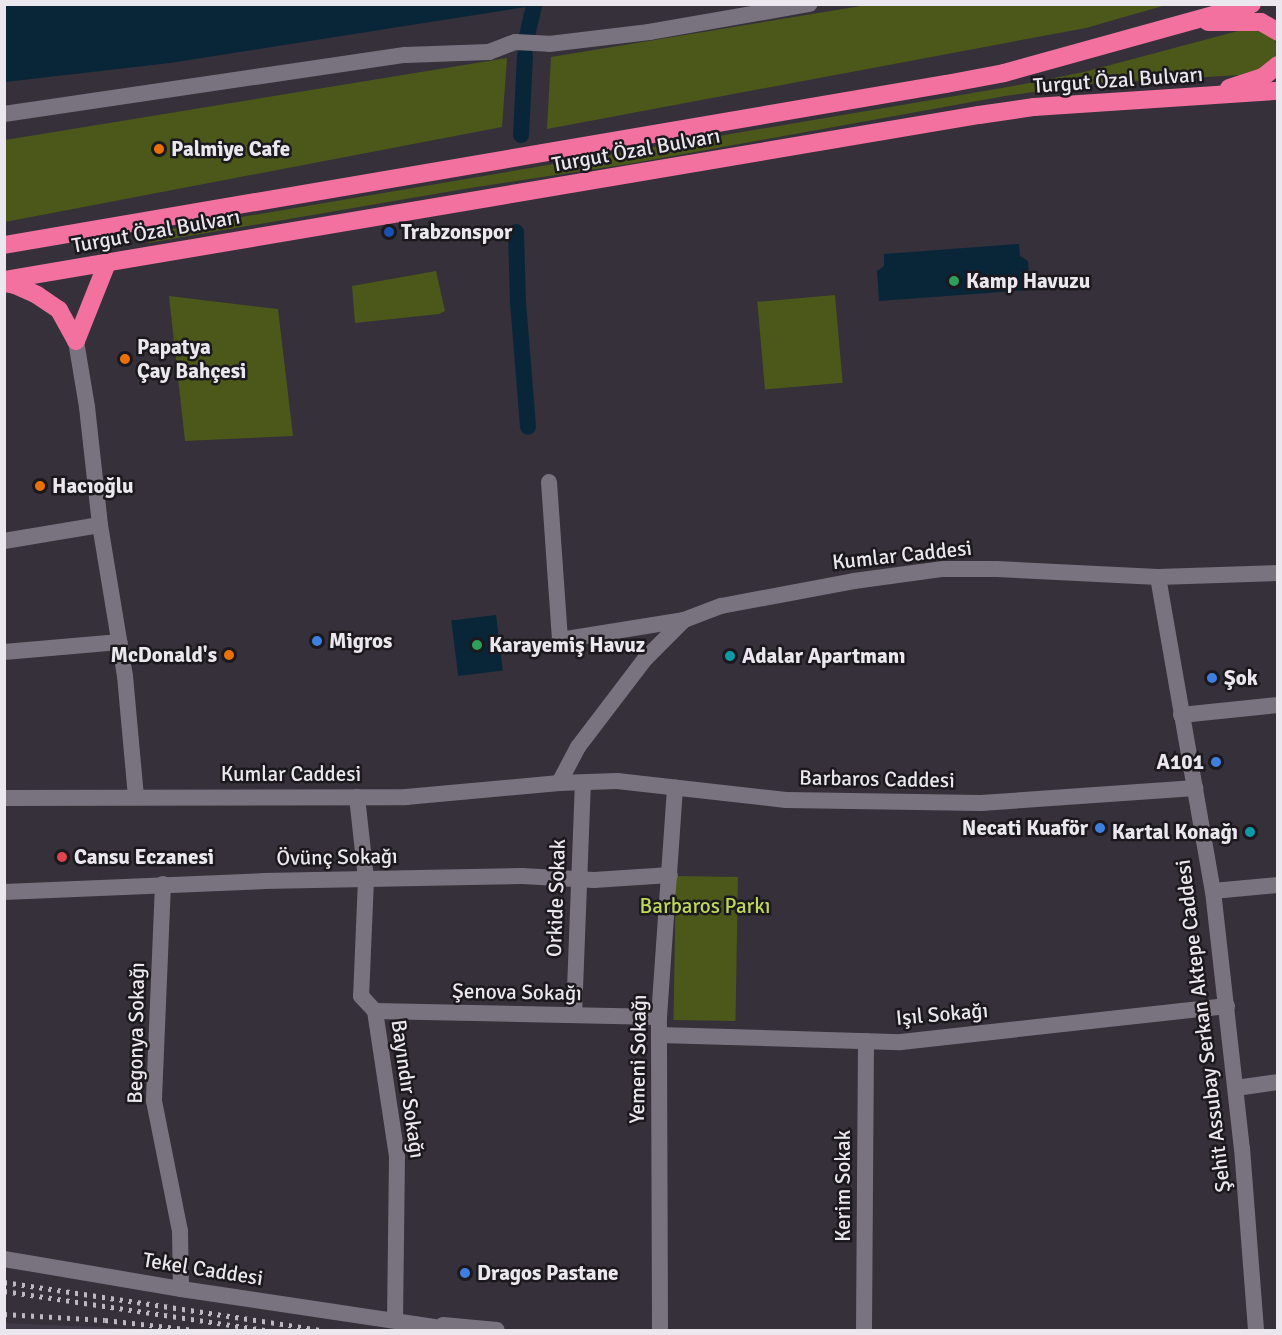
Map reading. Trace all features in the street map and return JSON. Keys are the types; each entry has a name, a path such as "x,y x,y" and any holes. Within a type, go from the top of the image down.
{"highway":[{"name":"Turgut Özal Bulvarı","path":"4,245 946,84 1049,61 1252,4"},
{"path":"1182,22 1262,22 1278,32"},
{"path":"1202,97 1263,77 1278,65"},
{"name":"Turgut Özal Bulvarı","path":"4,282 979,115 1034,107 1278,91"},
{"path":"76,341 107,263"},
{"path":"4,282 37,295 59,310 76,341"}],"street":[{"path":"4,114 405,55 489,51 515,42 549,44 649,32 810,4"},
{"path":"76,341 87,407 100,525 120,642 136,796"},
{"path":"549,482 560,640 684,620"},
{"path":"4,540 100,525"},
{"name":"Kumlar Caddesi","path":"4,798 406,797 559,783 578,747 645,659 665,642 684,620 721,606 854,581 943,569 996,569 1158,577 1278,573"},
{"name":"Şehit Assubay Serkan Aktepe Caddesi","path":"1158,577 1180,715 1213,891 1236,1088 1256,1330"},
{"path":"4,652 120,642"},
{"path":"1180,715 1278,705"},
{"name":"Barbaros Caddesi","path":"559,783 617,781 786,800 981,803 1195,788"},
{"name":"Orkide Sokak","path":"574,1016 582,783"},
{"name":"Yemeni Sokağı","path":"660,1330 659,1017 675,788"},
{"name":"Bayındır Sokağı","path":"357,797 366,879 361,996 375,1011 397,1157 394,1320"},
{"name":"Övünç Sokağı","path":"4,892 163,884 522,876 579,879 670,875"},
{"name":"Begonya Sokağı","path":"163,884 154,1101 180,1231 181,1289"},
{"path":"1213,891 1278,885"},
{"name":"Işıl Sokağı","path":"659,1035 901,1042 1227,1006"},
{"name":"Şenova Sokağı","path":"375,1011 659,1017"},
{"name":"Kerim Sokak","path":"864,1330 866,1041"},
{"path":"1236,1088 1278,1082"},
{"name":"Tekel Caddesi","path":"4,1259 181,1289 454,1330"},
{"name":"Tekel Caddesi","path":"394,1320 497,1330"}],"shaded area":[{"path":"5,1323 140,1329 148,1330 5,1330"}],"green space":[{"path":"873,4 1166,5 1086,28 547,129 551,57"},
{"path":"1253,27 1274,39 1277,46 1275,61 1257,74 1089,84 1005,96 629,164 470,188 148,243 146,234 1019,85 1084,72"},
{"path":"507,58 502,127 5,222 5,140"},
{"path":"436,271 445,311 439,314 355,323 352,286"},
{"path":"835,295 843,383 765,389 757,302"},
{"path":"169,296 278,309 293,436 185,441"},
{"name":"Barbaros Parkı","path":"676,876 738,877 735,1021 673,1020"}],"water":[{"path":"5,4 539,5 170,63 5,82"},
{"name":"Kamp Havuzu","path":"1019,244 1020,256 1028,261 1030,290 879,301 877,271 884,266 884,254"},
{"name":"Karayemiş Havuz","path":"496,615 503,671 458,676 451,620"}],"waterway":[{"path":"527,36 534,5"},
{"path":"521,135 525,55"},
{"path":"516,232 518,302 528,427"}],"railway":[{"path":"4,1282 320,1330"},
{"path":"4,1291 266,1330"},
{"path":"4,1314 105,1320 194,1330"}],"place":[{"name":"Palmiye Cafe","path":"159,149"},
{"name":"Trabzonspor","path":"389,232"},
{"name":"Kamp Havuzu","path":"954,281"},
{"name":"Papatya Çay Bahçesi","path":"125,359"},
{"name":"Hacıoğlu","path":"40,486"},
{"name":"Migros","path":"317,641"},
{"name":"Karayemiş Havuz","path":"477,645"},
{"name":"McDonald's","path":"229,655"},
{"name":"Adalar Apartmanı","path":"730,656"},
{"name":"Şok","path":"1212,678"},
{"name":"A101","path":"1216,762"},
{"name":"Necati Kuaför","path":"1100,828"},
{"name":"Kartal Konağı","path":"1250,832"},
{"name":"Cansu Eczanesi","path":"62,857"},
{"name":"Dragos Pastane","path":"465,1273"}]}
